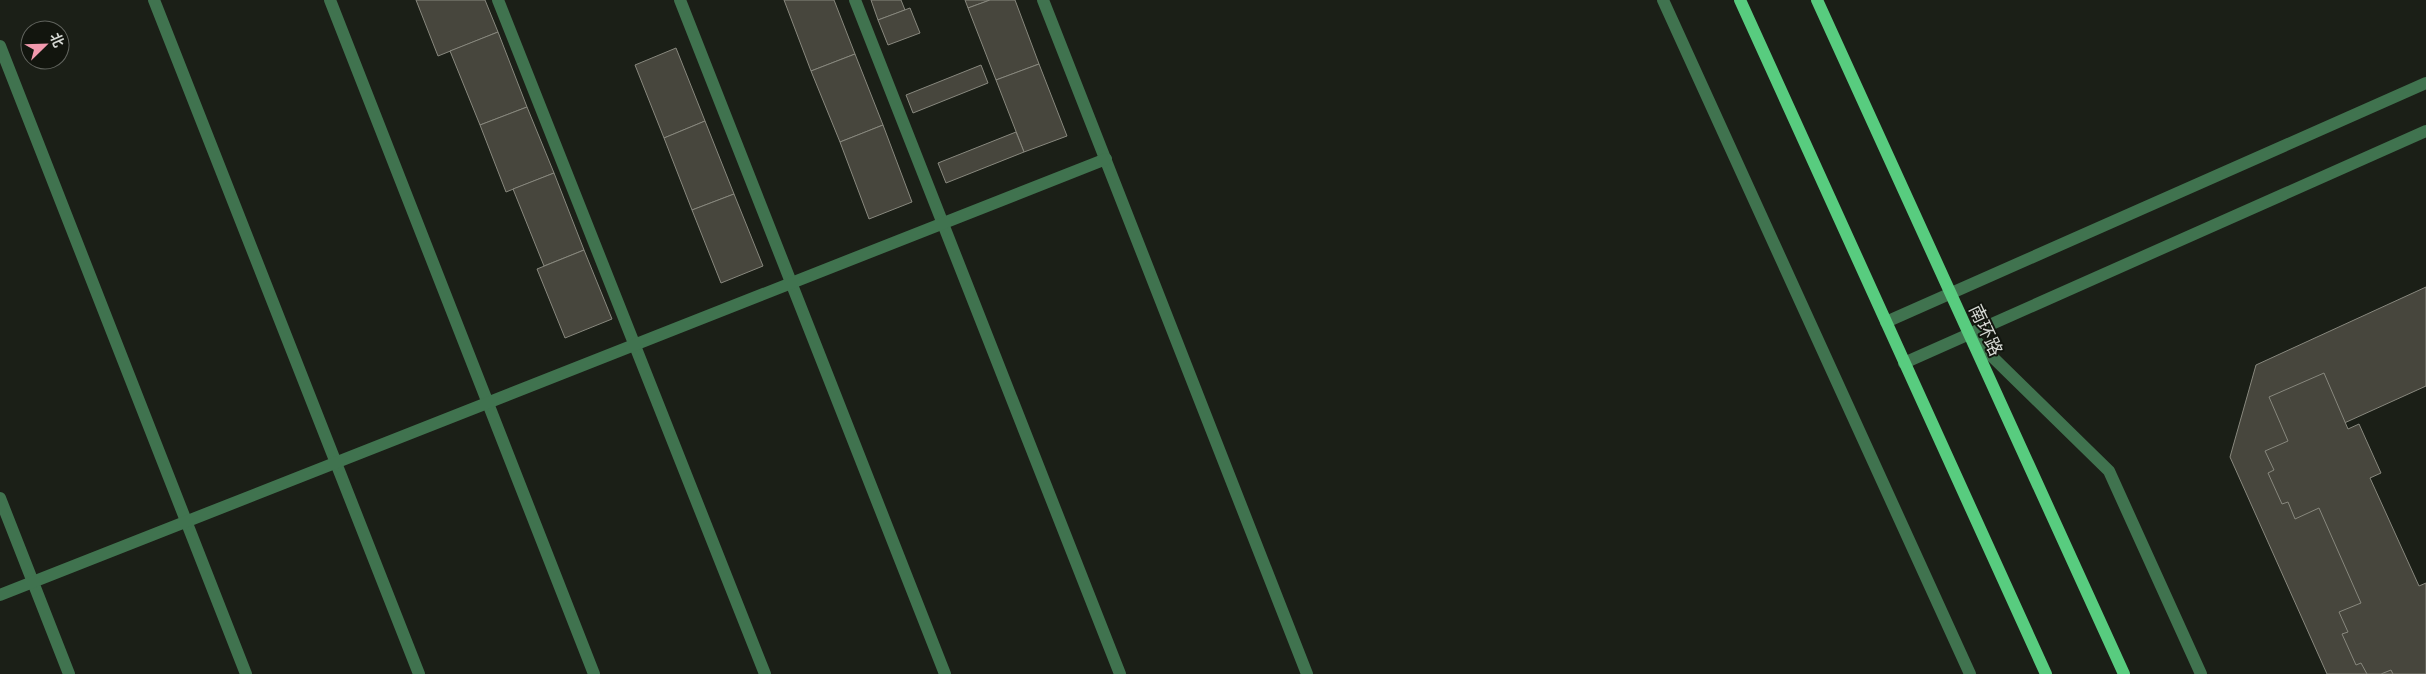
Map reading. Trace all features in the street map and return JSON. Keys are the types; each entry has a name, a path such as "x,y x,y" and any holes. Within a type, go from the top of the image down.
{"main road":[{"path":"1740,0 2046,674"},
{"name":"南环路","path":"1817,0 2124,674"}],"street":[{"path":"154,0 419,674"},
{"path":"330,0 594,674"},
{"path":"498,0 765,674"},
{"path":"680,0 945,674"},
{"path":"855,0 1120,674"},
{"path":"1044,0 1307,674"},
{"path":"1663,0 1970,674"},
{"path":"0,46 246,674"},
{"path":"1886,322 2426,82"},
{"path":"1904,363 2426,131"},
{"path":"0,595 1106,159"},
{"path":"1969,334 2109,471 2201,674"},
{"path":"0,498 69,674"}],"building":[{"path":"416,0 485,0 498,32 438,56"},
{"path":"784,0 834,0 855,54 811,71"},
{"path":"871,0 901,0 905,10 878,20"},
{"path":"965,0 990,0 968,8"},
{"path":"990,0 1015,0 1039,64 996,80 968,8"},
{"path":"910,8 920,33 888,45 878,20"},
{"path":"498,32 527,107 480,125 450,51"},
{"path":"676,48 705,121 664,138 635,65"},
{"path":"855,54 883,125 840,142 811,71"},
{"path":"1039,64 1067,136 1024,152 996,80"},
{"path":"981,65 988,83 913,113 906,95"},
{"path":"527,107 554,173 506,192 480,125"},
{"path":"705,121 734,194 692,210 664,138"},
{"path":"883,125 912,202 869,219 840,142"},
{"path":"1016,132 1024,152 946,183 938,163"},
{"path":"554,173 584,250 544,266 513,189"},
{"path":"734,194 763,266 721,283 692,210"},
{"path":"584,250 612,319 565,338 537,269"},
{"path":"2426,287 2426,386 2331,429 2426,643 2426,674 2327,674 2230,457 2256,365"},
{"path":"2324,373 2348,429 2359,424 2381,473 2370,478 2419,586 2426,583 2426,674 2393,674 2391,670 2381,674 2367,674 2361,663 2356,665 2342,634 2348,632 2339,612 2361,603 2319,508 2295,519 2288,502 2282,504 2268,473 2274,470 2265,451 2288,441 2269,397"}]}
